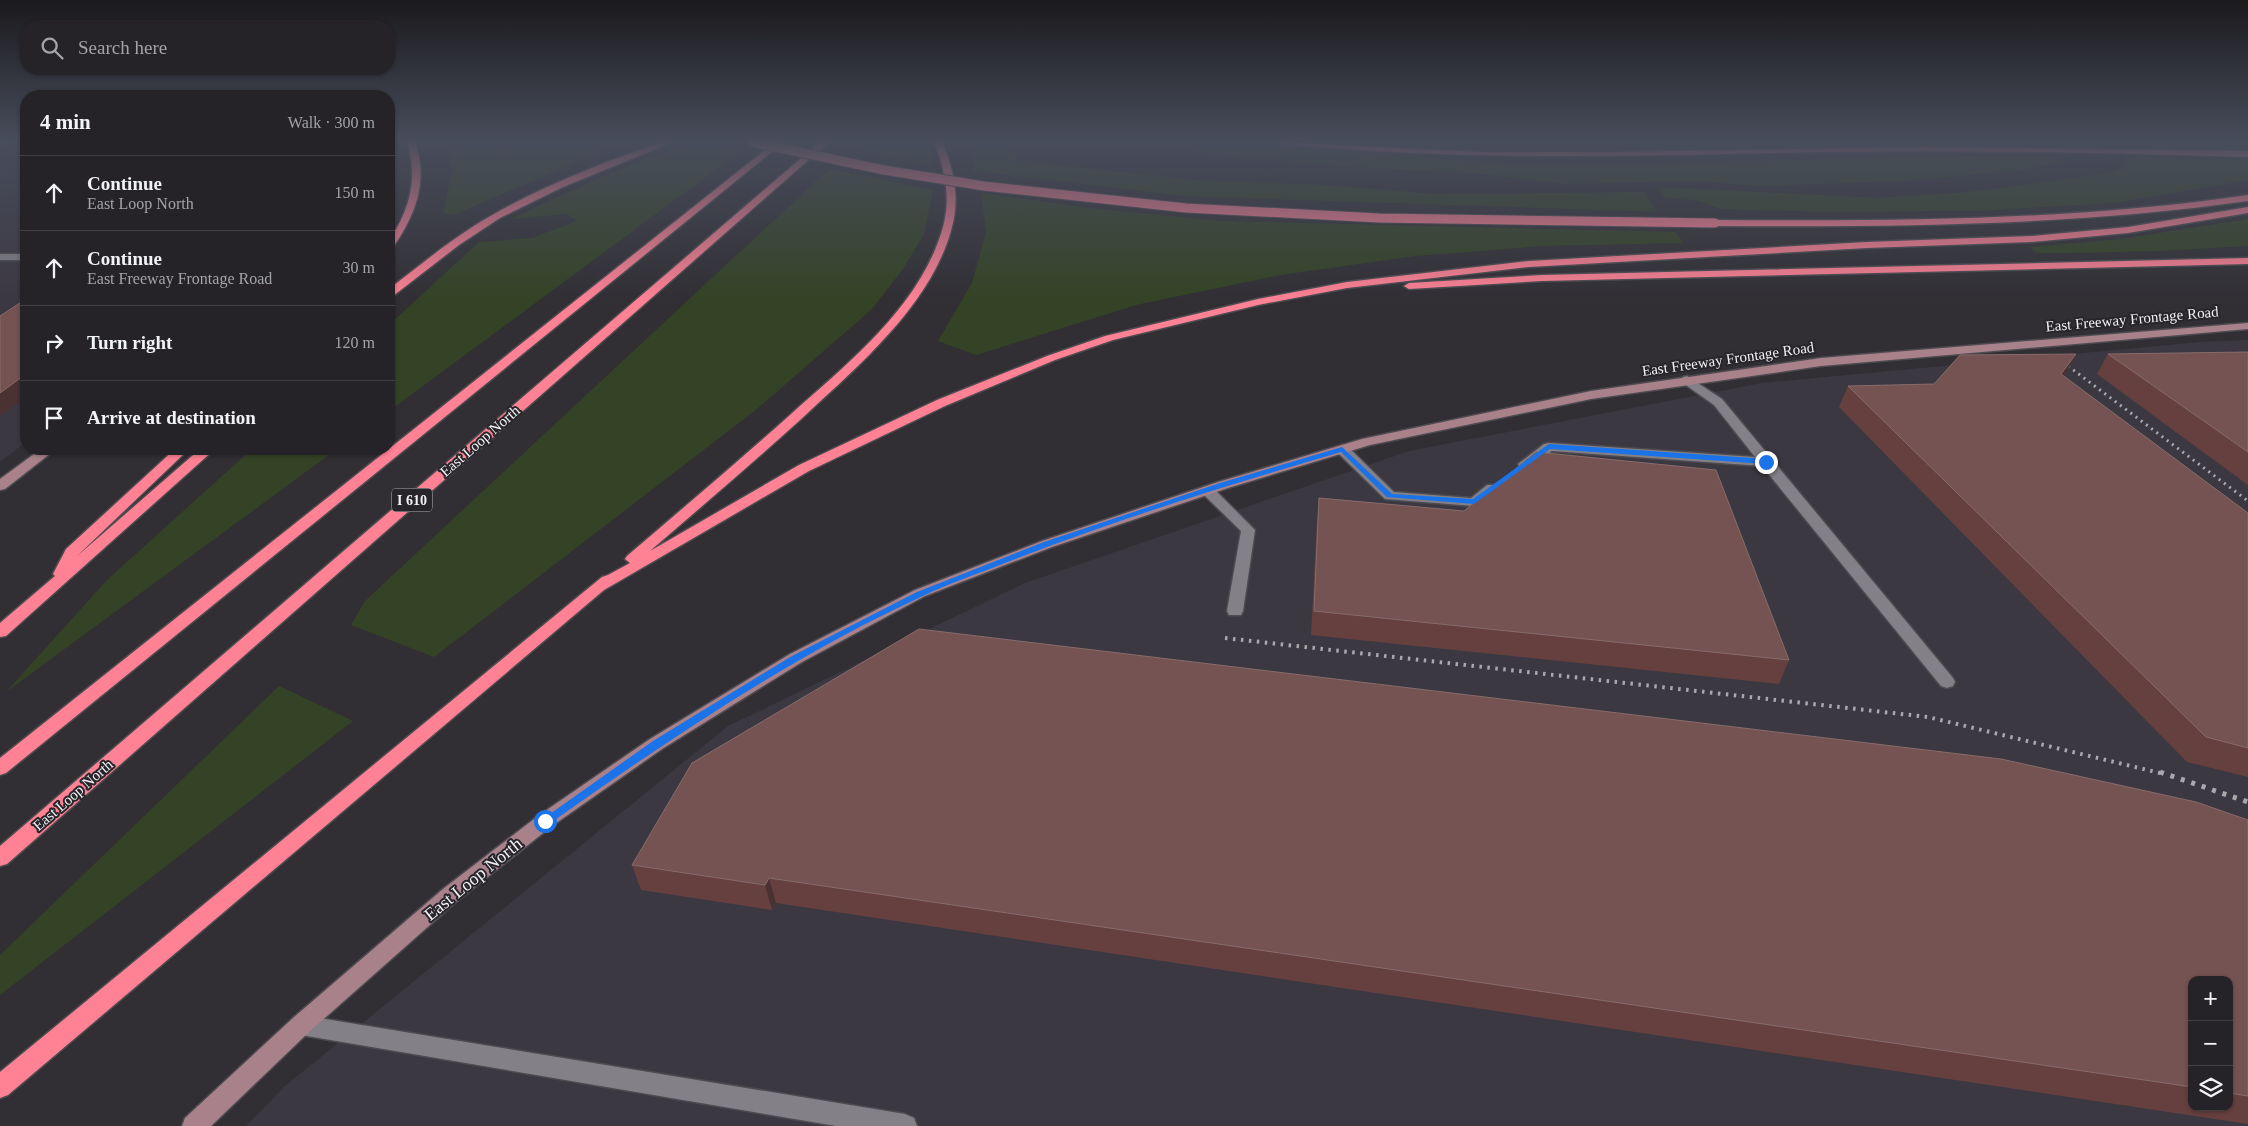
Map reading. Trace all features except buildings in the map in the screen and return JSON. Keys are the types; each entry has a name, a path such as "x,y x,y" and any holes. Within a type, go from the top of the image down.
{"highway":[{"path":"395,238 407,219 415,195"},
{"path":"395,290 461,240 496,217 541,195"},
{"path":"395,451 715,195"},
{"name":"East Loop North","path":"0,858 764,195"},
{"path":"0,1087 599,587 760,449 842,375 881,336 914,293 935,260 945,237 952,195"},
{"path":"1068,195 1186,208 1379,218 1869,224 2088,217 2244,199"},
{"path":"599,587 804,468 941,403 1051,358 1109,338 1175,321 1348,284 1471,269 1598,259 1867,245 2031,240 2128,230 2248,210"},
{"path":"1175,321 1319,296 1479,281 2248,261"},
{"path":"58,579 71,552 176,455"},
{"path":"0,632 201,455"},
{"path":"0,768 390,455"}],"main road":[{"name":"East Freeway Frontage Road","path":"1215,487 1342,449 1498,413 1687,380 1831,361 2248,326"},
{"path":"0,486 41,455"},
{"name":"East Loop North","path":"194,1126 301,1025 450,895 545,821 656,744 796,658 920,593 1047,544 1215,487"}],"lane":[{"path":"0,257 20,257"},
{"path":"1687,380 1718,402 1947,682"},
{"path":"1342,449 1390,496 1474,502 1549,447 1766,462"},
{"path":"1215,487 1248,530 1236,611"},
{"path":"301,1025 905,1126"}],"shaded area":[{"path":"0,195 20,195 20,447 0,462"},
{"path":"2248,340 2248,1126 246,1126 285,1086 728,726 1025,583 1409,451 1762,383 2201,342"}],"green space":[{"path":"447,195 501,195 454,215 443,213"},
{"path":"564,195 682,195 395,407 395,319 479,242 532,238 577,221 567,214 511,219"},
{"path":"802,195 932,195 924,234 903,269 872,309 757,409 434,657 351,625 365,601"},
{"path":"981,195 1089,208 1221,221 1676,232 1683,243 1544,246 1415,256 1281,275 1136,305 976,355 938,341 972,283 986,232"},
{"path":"1173,195 1647,195 1657,212"},
{"path":"1662,195 1810,195 1879,198 1931,195 2163,195 2113,203 1980,211 1822,212 1720,209 1695,200 1664,198"},
{"path":"2248,219 2248,246 2162,251 2070,253 2037,253 2029,247 2121,239"},
{"path":"245,455 329,455 6,692 107,580"},
{"path":"279,686 353,721 0,995 0,955"}],"railway":[{"path":"2068,366 2248,501"},
{"path":"1225,638 1928,717 2164,774"},
{"path":"2160,772 2248,802"}],"route":[{"path":"545,821 656,744 796,658 920,593 1047,544 1223,485 1342,449 1390,496 1474,502 1549,447 1766,462"}]}
